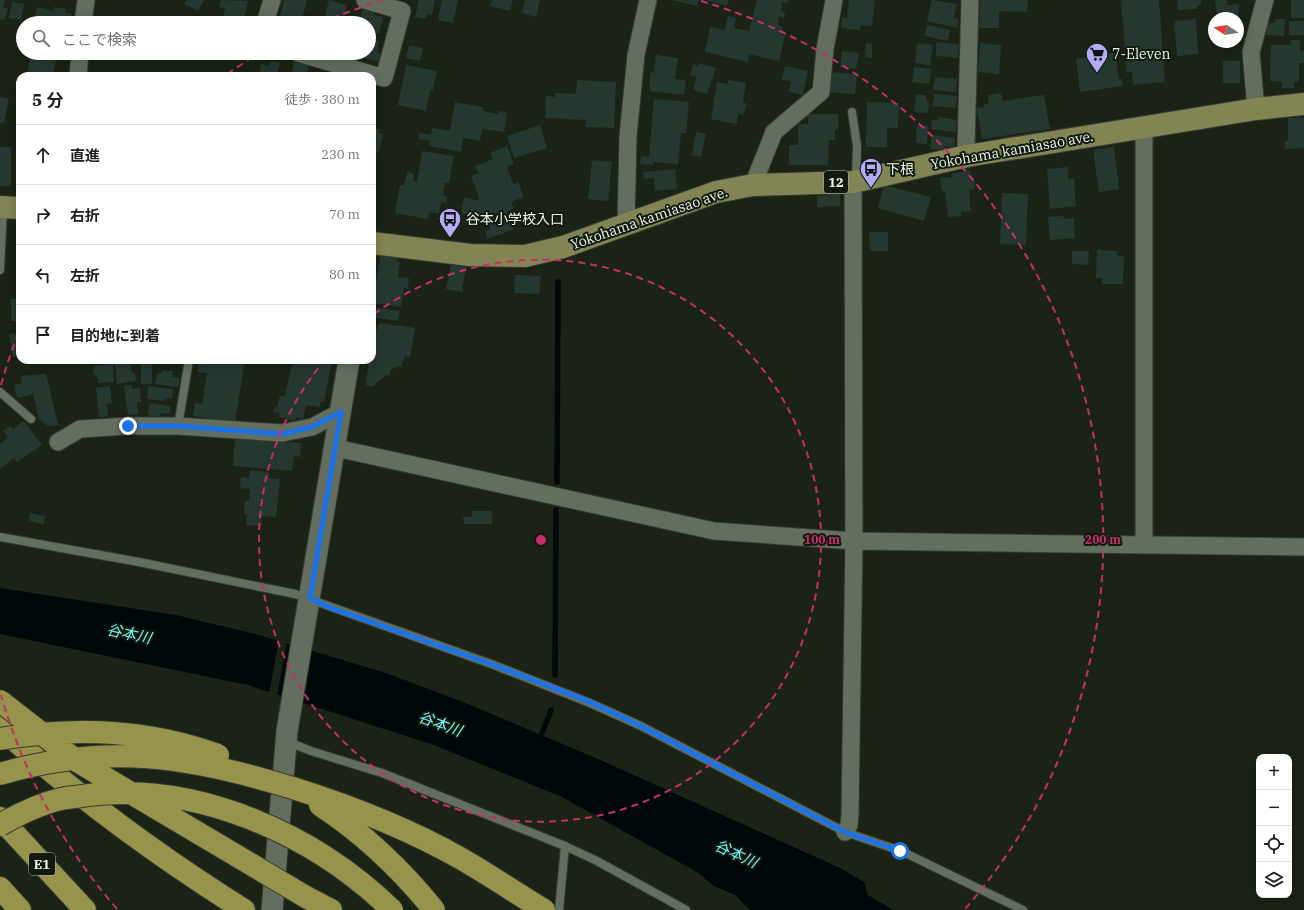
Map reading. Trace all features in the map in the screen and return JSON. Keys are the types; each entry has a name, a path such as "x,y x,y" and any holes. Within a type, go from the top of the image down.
{"highway":[{"path":"0,701 77,761 209,841 332,910"},
{"path":"0,727 41,764 125,829 207,887 244,910"},
{"path":"0,739 65,732 101,731 138,734 211,752 241,763 311,800 342,820 393,864 434,910"},
{"path":"0,774 59,760 117,756 170,759 240,772 326,798 392,824 459,858 544,910"},
{"path":"0,825 24,812 61,799 103,794 150,794 202,803 248,817 296,840 338,864 376,894 392,910"},
{"name":"E1","path":"0,818 85,910"},
{"path":"0,888 20,910"}],"main road":[{"name":"Yokohama kamiasao ave.","path":"376,243 470,254 525,256 562,247 626,226 716,192 753,185 854,181 967,156 1256,109 1304,104"}],"street":[{"path":"84,16 86,0"},
{"path":"267,16 272,0"},
{"path":"365,0 402,11 384,78 376,76"},
{"path":"626,226 628,136 634,70 648,0"},
{"path":"753,185 774,132 821,92 825,50 834,0"},
{"path":"1256,109 1251,52 1265,0"},
{"path":"967,156 968,1"},
{"path":"78,72 79,60"},
{"path":"322,60 363,72"},
{"path":"1144,128 1144,544"},
{"path":"845,832 849,825 850,815 854,541 854,181"},
{"path":"272,910 287,736 336,448 348,364"},
{"path":"58,442 80,429 93,428 178,426 282,434 312,427 341,412"},
{"path":"336,448 714,531 854,541 1304,547"}],"lane":[{"path":"852,112 858,146 854,181"},
{"path":"0,270 8,207"},
{"path":"178,426 187,364"},
{"path":"0,392 31,419"},
{"path":"0,537 139,562 328,607 494,665 590,702 648,730 845,832 900,851 1023,910"},
{"path":"287,736 311,751 382,773 565,846 597,861 686,910"},
{"path":"559,910 565,846"}],"water":[{"name":"谷本川","path":"0,588 176,615 259,635 386,673 463,702 598,759 840,868 864,882 868,895 893,910 750,910 735,895 714,886 697,872 562,797 434,745 248,685 0,634"}],"pier":[{"path":"279,639 287,641 277,696 269,694"}],"building":[{"path":"0,0 5,0 3,8 8,8 5,20 0,19"},
{"path":"186,0 204,0 198,11 184,4"},
{"path":"221,0 248,1 245,16 223,16 225,8 219,7"},
{"path":"284,0 307,0 303,16 280,16"},
{"path":"329,0 347,5 344,16 325,16"},
{"path":"419,0 435,0 432,15 427,13 426,19 415,17"},
{"path":"442,0 458,0 453,23 438,20"},
{"path":"492,0 513,0 510,11 490,6"},
{"path":"525,0 540,0 536,17 522,13"},
{"path":"671,0 699,0 697,6"},
{"path":"706,0 729,0 727,6"},
{"path":"757,0 788,0 787,3 782,2 781,11 785,12 784,19 779,17 778,25 783,27 781,34 785,35 779,61 749,54 748,62 705,52 710,27 725,30 728,16 736,18 734,28 749,31"},
{"path":"849,0 875,0 872,26 861,25 860,30 841,28 842,17 847,18"},
{"path":"932,0 957,4 954,17 959,19 957,28 927,21"},
{"path":"980,0 1028,0 1027,12 999,11 999,28 979,28"},
{"path":"1121,0 1159,0 1165,82 1133,85 1132,72 1127,72"},
{"path":"1177,0 1201,0 1201,5 1197,6 1197,9 1178,10"},
{"path":"1215,0 1227,0 1227,5 1238,4 1239,12 1216,12"},
{"path":"1291,0 1304,0 1304,18 1291,18"},
{"path":"12,2 24,4 22,16 16,16 16,19 9,18"},
{"path":"37,7 53,11 54,7 66,9 65,12 72,14 72,16 35,16"},
{"path":"362,9 375,12 374,15 383,17 379,34 376,33 376,16 361,16"},
{"path":"1196,19 1198,54 1177,56 1174,21"},
{"path":"1275,19 1285,19 1284,36 1266,35 1267,23 1275,23"},
{"path":"1289,21 1304,21 1304,35 1289,35"},
{"path":"927,25 950,30 948,41 925,36"},
{"path":"376,40 379,41 377,53 380,53 378,61 373,60 376,60"},
{"path":"1291,40 1300,40 1300,51 1304,51 1304,63 1299,63 1299,82 1294,82 1294,88 1282,88 1282,82 1270,81 1271,45 1291,45"},
{"path":"936,42 959,44 958,58 936,56"},
{"path":"866,43 872,44 872,58 865,57"},
{"path":"917,43 933,45 930,65 915,63"},
{"path":"980,43 1001,45 999,74 978,72"},
{"path":"409,45 423,48 420,61 406,58"},
{"path":"842,51 859,53 856,69 840,67"},
{"path":"1115,53 1119,79 1122,79 1123,86 1080,92 1076,59"},
{"path":"656,55 678,58 675,79 686,80 684,95 650,91 650,72 654,73"},
{"path":"30,60 56,60 54,72 28,72"},
{"path":"271,61 280,63 278,72 260,72 261,64 269,66"},
{"path":"1223,61 1240,61 1240,83 1223,83"},
{"path":"294,62 309,65 307,72 292,72"},
{"path":"699,63 716,68 707,94 693,90 697,77 690,75 693,64 698,66"},
{"path":"406,65 437,71 433,90 430,90 426,111 398,105"},
{"path":"785,66 808,71 803,95 789,92 791,81 782,80"},
{"path":"914,67 931,69 929,84 912,82"},
{"path":"830,72 857,74 855,94 828,92"},
{"path":"935,77 957,79 956,92 933,90"},
{"path":"577,80 616,82 614,128 585,127 586,120 545,118 546,96 555,97 555,93 576,94"},
{"path":"728,80 746,83 743,103 746,103 744,115 738,114 737,124 711,119 717,82 728,84"},
{"path":"1001,93 1003,101 1044,95 1050,129 982,139 977,108 985,107 984,104 989,103 988,95"},
{"path":"916,94 926,95 926,100 929,101 928,113 914,112"},
{"path":"934,94 957,96 955,108 933,106"},
{"path":"0,97 9,99 4,123 0,123"},
{"path":"654,99 689,102 686,133 681,133 678,164 653,162 653,165 640,164 641,156 649,157"},
{"path":"455,102 483,107 482,111 498,114 499,111 507,112 504,132 482,129 480,141 463,138 461,152 429,146 430,141 418,139 419,133 431,135 432,128 450,131"},
{"path":"867,102 899,103 898,128 887,128 887,147 866,147"},
{"path":"808,114 838,114 838,130 835,130 835,140 829,140 828,165 789,165 789,145 798,145 798,124 808,124"},
{"path":"938,117 957,120 956,132 931,129 932,120 938,120"},
{"path":"1288,118 1304,118 1304,148 1285,149 1285,141 1288,141"},
{"path":"540,125 547,148 514,158 507,136"},
{"path":"917,125 928,126 927,144 916,143"},
{"path":"376,128 380,129 379,133 383,134 379,153 376,152"},
{"path":"696,132 706,134 701,157 692,155"},
{"path":"932,135 955,138 954,147 944,146 944,150 930,149"},
{"path":"507,146 514,164 507,167 513,184 518,182 524,197 511,202 514,208 507,212 514,229 488,239 485,231 491,229 486,214 479,217 461,214 464,197 479,201 471,176 478,173 475,166 493,159 490,153"},
{"path":"0,147 11,147 11,186 0,186"},
{"path":"1114,147 1119,189 1099,192 1093,150"},
{"path":"422,151 454,156 449,183 445,183 443,195 447,196 446,203 441,202 439,214 429,212 428,219 395,213 400,185 404,185 407,172 414,174 413,181 417,182"},
{"path":"592,160 612,162 608,201 588,199"},
{"path":"1068,167 1068,179 1074,179 1076,206 1050,209 1047,169"},
{"path":"675,169 677,189 655,191 654,178 644,179 643,172"},
{"path":"970,171 970,177 974,177 975,189 969,190 971,211 961,212 961,216 948,217 945,191 942,191 940,178 952,177 952,173"},
{"path":"884,185 931,197 924,221 878,208"},
{"path":"1002,193 1028,194 1026,245 1000,244"},
{"path":"840,194 840,206 817,207 817,196"},
{"path":"1064,216 1064,219 1074,218 1075,238 1050,240 1048,217"},
{"path":"869,232 888,232 888,251 870,251"},
{"path":"1097,250 1117,251 1117,256 1124,256 1123,284 1102,284 1102,278 1096,278"},
{"path":"1072,251 1089,251 1088,265 1072,264"},
{"path":"380,256 397,258 396,261 400,262 398,277 409,278 408,289 404,288 401,307 376,303 376,283"},
{"path":"451,264 466,267 462,292 446,289"},
{"path":"515,275 541,276 539,294 514,293"},
{"path":"11,299 16,299 16,321 11,321"},
{"path":"376,308 400,311 398,321 376,318"},
{"path":"379,323 415,328 410,357 405,356 401,367 397,366 391,370 389,376 386,375 372,387 366,385 369,364 376,364 376,331"},
{"path":"16,333 16,356 13,357 9,334"},
{"path":"113,364 114,382 98,383 97,375 94,375 93,366"},
{"path":"115,364 130,364 132,373 135,373 136,381 117,384"},
{"path":"141,364 152,364 152,384 141,384"},
{"path":"198,364 244,364 235,423 193,416 195,403 202,404 207,373 197,372"},
{"path":"292,364 331,364 324,402 321,401 320,407 306,405 303,419 296,417 295,421 279,417 280,413 273,412 275,407 277,407 280,396 285,396"},
{"path":"162,370 173,371 172,377 180,378 178,387 155,384 157,373 162,373"},
{"path":"46,374 58,425 48,426 39,419 33,394 17,398 14,385 22,383 20,376"},
{"path":"132,385 132,389 140,388 141,402 137,402 138,414 128,415 124,386"},
{"path":"110,386 112,403 107,404 108,416 99,417 96,388"},
{"path":"148,386 173,389 172,399 165,398 165,401 147,399"},
{"path":"149,403 171,406 170,414 160,413 159,417 148,415"},
{"path":"24,421 42,445 17,462 14,458 0,469 0,444 8,438 3,431 10,426 13,429"},
{"path":"235,438 301,443 300,457 294,456 292,471 233,466"},
{"path":"250,470 269,472 269,478 280,479 276,517 262,516 261,526 246,525 247,515 244,514 245,501 249,501 250,489 240,488 241,477 249,478"},
{"path":"472,511 492,511 492,524 464,524 463,517 472,517"},
{"path":"30,513 45,516 44,524 29,521"}],"waterway":[{"path":"557,482 558,282"},
{"path":"555,675 556,510"},
{"path":"539,741 551,710"}],"place":[{"name":"7-Eleven","path":"1097,74"},
{"name":"下根","path":"871,188"},
{"name":"谷本小学校入口","path":"450,238"}],"route":[{"path":"128,426 178,426 282,434 312,427 341,412 310,598 328,607 494,665 590,702 746,779 845,832 858,838 900,851"}]}
